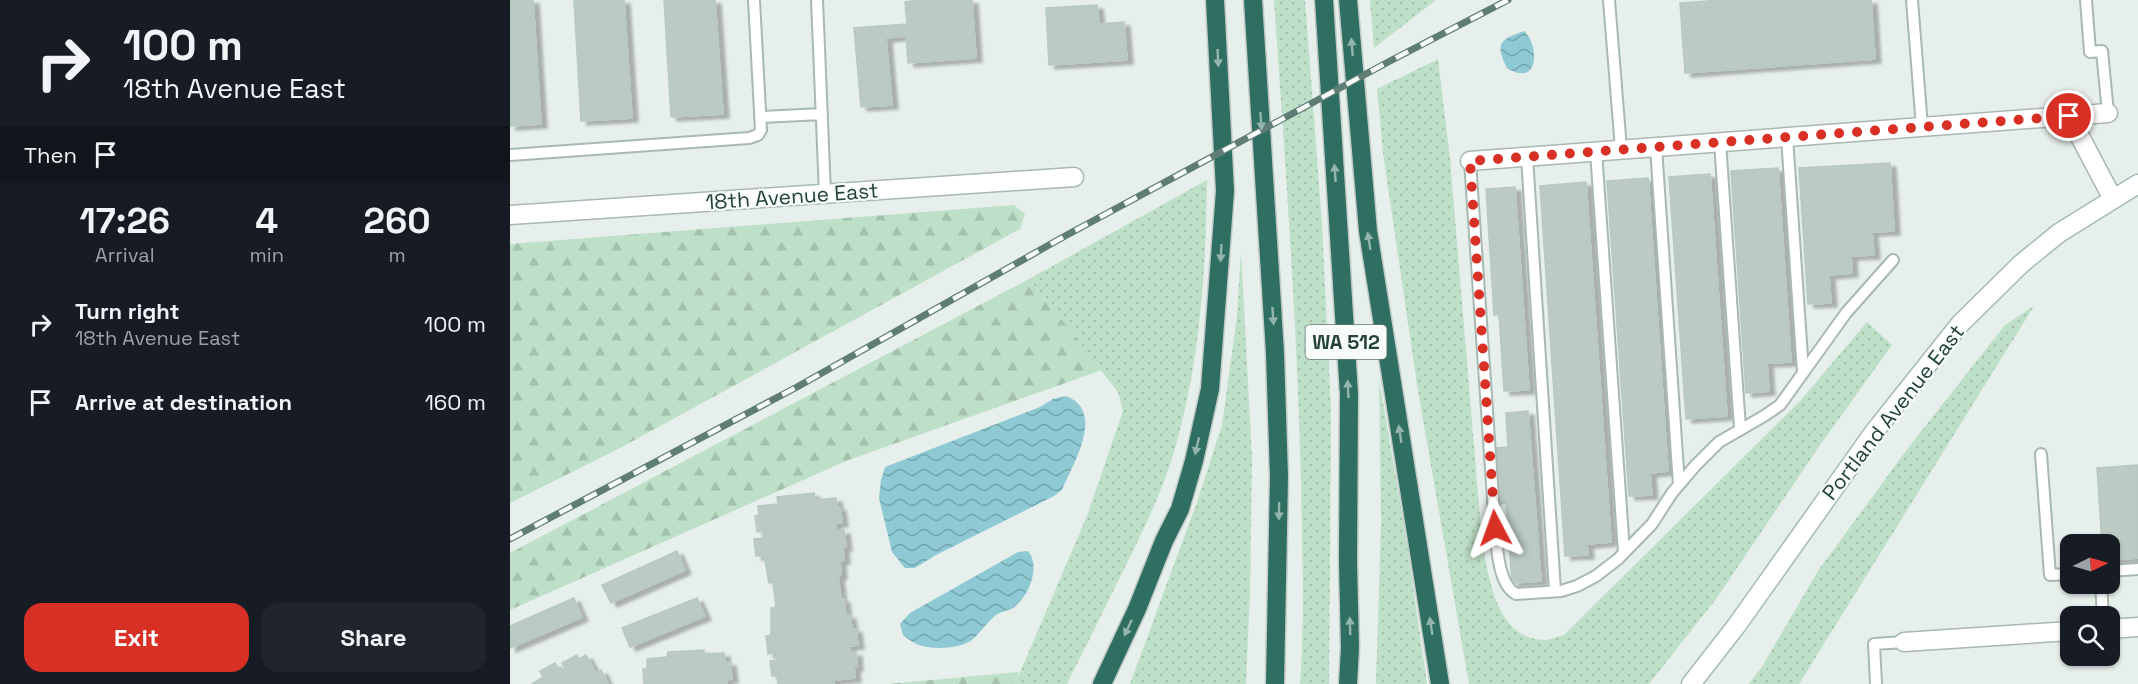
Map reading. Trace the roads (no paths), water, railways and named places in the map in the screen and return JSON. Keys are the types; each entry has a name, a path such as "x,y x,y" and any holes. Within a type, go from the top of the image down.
{"highway":[{"path":"1102,684 1180,509 1194,461 1210,389 1224,191 1215,0"},
{"name":"WA 512","path":"1252,0 1275,353 1279,477 1275,684"},
{"name":"WA 512","path":"1324,0 1349,394 1350,648 1348,684"},
{"path":"1348,0 1368,231 1440,684"}],"street":[{"path":"1470,161 2108,113"},
{"path":"2069,116 2114,199"},
{"name":"18th Avenue East","path":"510,215 1074,177"},
{"name":"Portland Avenue East","path":"1690,684 1737,625 1874,432 1960,324 2021,264 2059,233 2138,184"},
{"path":"2120,628 2138,627"},
{"path":"1904,642 2060,632"}],"lane":[{"path":"510,155 749,138 758,135 761,130 754,0"},
{"path":"817,0 825,194"},
{"path":"1609,0 1621,149"},
{"path":"1912,0 1922,127"},
{"path":"2086,0 2090,52 2102,51 2108,113"},
{"path":"760,117 822,114"},
{"path":"1787,137 1803,372"},
{"path":"1720,142 1740,428"},
{"path":"1656,147 1679,485"},
{"path":"1596,151 1624,552"},
{"path":"1527,157 1555,591"},
{"path":"1470,161 1498,556 1503,580 1510,591 1516,594 1555,591 1577,586 1596,576 1624,552 1652,524 1679,485 1719,442 1780,405 1846,313 1893,260"},
{"path":"2041,454 2050,575 2060,574"},
{"path":"2120,570 2138,569"},
{"path":"1876,684 1874,644 1904,642"}],"water":[{"path":"1524,31 1533,46 1534,63 1525,73 1518,73 1507,68 1501,48 1504,40"},
{"path":"1066,396 1078,403 1084,413 1085,425 1079,453 1062,490 915,568 905,568 892,552 879,498 885,467 1040,407 1053,399"},
{"path":"1028,551 1032,557 1033,573 1024,597 1013,608 996,615 973,639 954,647 932,648 917,644 903,635 900,624 910,613 1018,552"}],"railway":[{"path":"510,539 797,387 1065,236 1508,0"}]}
